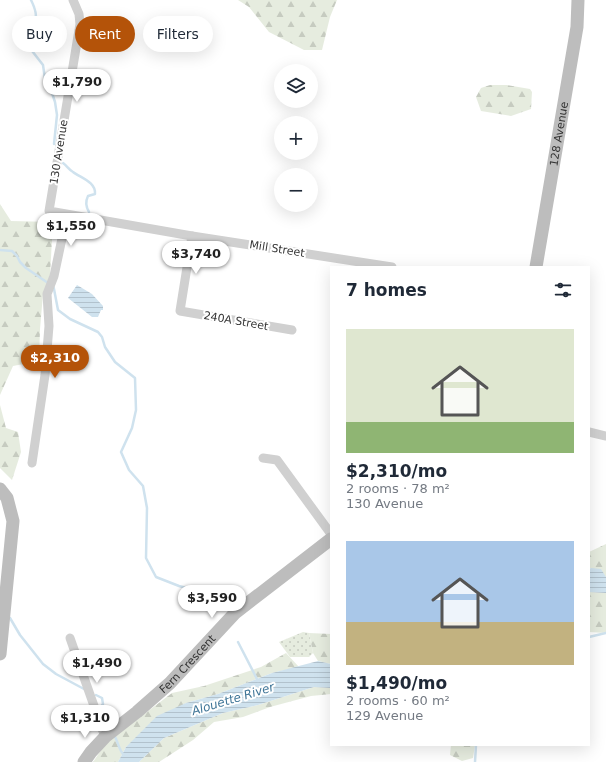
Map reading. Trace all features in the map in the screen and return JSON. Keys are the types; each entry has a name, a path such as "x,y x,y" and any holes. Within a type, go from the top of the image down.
{"street":[{"name":"130 Avenue","path":"49,211 80,24 79,14 73,0"},
{"name":"128 Avenue","path":"536,266 577,27 578,0"},
{"name":"Mill Street","path":"49,211 192,236 386,266"},
{"path":"32,464 45,375 49,326 46,299 54,276 67,215"},
{"name":"240A Street","path":"192,236 180,311 292,330"},
{"path":"590,432 606,436"},
{"path":"263,458 277,460 330,533"},
{"path":"0,489 7,498 13,520 0,654"},
{"name":"Fern Crescent","path":"84,762 91,752 109,734 170,683 235,613 330,540"},
{"path":"70,638 109,734"}],"green space":[{"path":"238,0 337,0 330,17 322,50 304,50 269,32 249,7"},
{"path":"490,85 507,85 530,89 532,92 531,109 511,116 481,111 476,97 481,88"},
{"path":"0,204 11,221 53,222 50,275 43,294 39,361 13,366 0,395"},
{"path":"0,405 6,428 18,432 21,452 12,480 0,468"},
{"path":"606,544 606,577 590,568 590,552"},
{"path":"590,592 606,593 606,633 590,632"},
{"path":"303,632 309,633 313,653 309,657 290,657 279,642"},
{"path":"309,633 330,634 330,664 318,661 313,653"},
{"path":"286,653 299,667 272,673 218,694 186,703 126,747 118,762 93,762 106,743 172,693 204,686 261,667"},
{"path":"314,687 330,688 330,694 311,696 270,707 243,717 214,722 193,740 159,762 139,762 164,738 223,713 258,705"},
{"path":"451,746 475,746 473,758 462,761 450,755"}],"water":[{"path":"77,285 92,294 103,306 103,310 101,310 98,317 92,317 68,298"},
{"path":"590,568 601,569 606,577 606,593 590,592"},
{"name":"Alouette River","path":"318,661 330,664 330,688 314,687 258,705 223,713 164,738 139,762 118,762 126,747 157,716 186,703 218,694 272,673"}],"waterway":[{"path":"31,0 35,9 36,18 26,39 29,47 43,65 45,79 49,84 55,102 57,115 54,144"},
{"path":"63,163 93,186 95,194 88,196 86,200 89,212"},
{"path":"0,250 12,251 26,268 48,283"},
{"path":"53,286 58,310 70,319 98,332 102,337 105,347 115,362 135,378 136,410 132,428 121,452 129,470 143,486 147,508 146,558 156,577 179,586 205,593 219,609"},
{"path":"10,618 20,635 43,664 56,674 84,689"},
{"path":"590,637 606,633"},
{"name":"Alouette River","path":"238,642 258,681"},
{"path":"96,695 102,698 103,704 100,708 110,727"},
{"path":"114,735 124,755"},
{"path":"475,762 476,746"}]}
